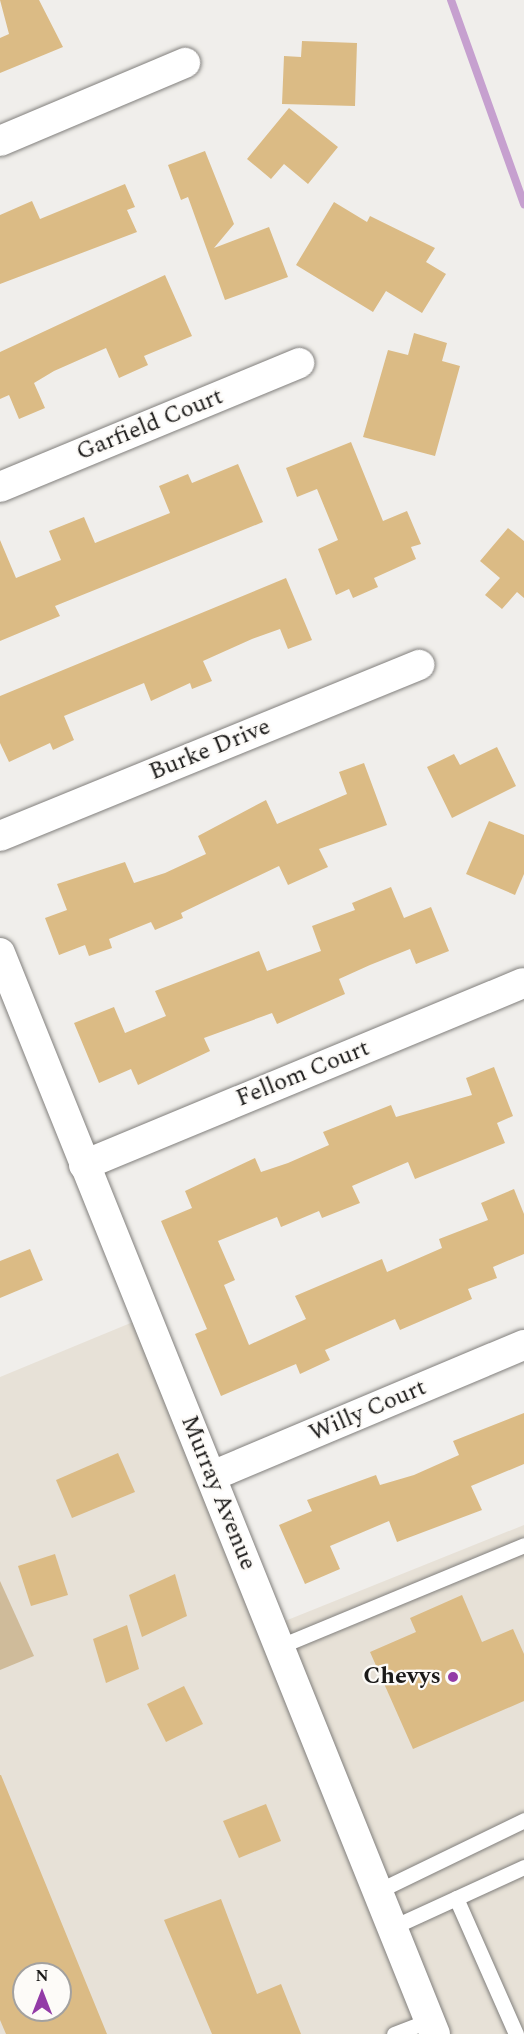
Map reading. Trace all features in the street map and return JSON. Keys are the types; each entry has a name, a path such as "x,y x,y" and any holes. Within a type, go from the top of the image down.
{"street":[{"path":"0,141 185,63"},
{"name":"Garfield Court","path":"0,487 299,363"},
{"name":"Burke Drive","path":"0,836 420,665"},
{"name":"Murray Avenue","path":"0,953 432,2027"},
{"name":"Fellom Court","path":"84,1165 523,983"},
{"name":"Willy Court","path":"212,1476 524,1345"}],"lane":[{"path":"278,1647 524,1545"},
{"path":"376,1892 524,1820"},
{"path":"393,1927 524,1867"},
{"path":"456,1898 516,2034"},
{"path":"394,2034 432,2027"}],"shaded area":[{"path":"133,1322 280,1623 524,1525 524,2034 0,2034 0,1377"},
{"path":"0,1581 34,1656 0,1670"}],"building":[{"path":"0,0 39,0 63,47 0,73 0,38 9,34"},
{"path":"302,41 357,43 355,106 282,104 284,56 301,57"},
{"path":"289,108 338,147 308,184 284,164 271,179 247,159"},
{"path":"205,151 234,224 214,248 269,227 288,277 225,300 188,197 181,200 168,165"},
{"path":"125,184 135,207 127,210 137,232 0,284 0,215 32,201 40,219"},
{"path":"334,202 367,222 370,216 435,248 426,262 446,274 422,313 386,291 373,312 296,265"},
{"path":"165,275 192,336 144,356 148,365 119,378 106,348 54,371 34,383 45,408 19,419 9,395 0,399 0,352"},
{"path":"414,333 447,343 442,361 460,366 435,456 363,437 388,350 408,355"},
{"path":"351,442 383,521 407,511 421,544 411,547 416,559 374,578 378,587 353,598 349,589 336,595 318,549 338,540 317,489 297,497 286,468"},
{"path":"238,464 263,522 55,606 60,616 0,641 0,540 16,578 61,560 49,531 84,517 95,543 170,513 159,486 188,474 192,483"},
{"path":"508,528 524,541 524,598 517,592 502,609 485,595 500,578 480,561"},
{"path":"286,578 312,640 288,649 280,629 252,639 203,661 212,681 192,689 190,683 151,701 144,683 64,716 74,740 53,750 50,743 9,762 0,743 0,696"},
{"path":"497,747 516,786 452,818 427,767 454,754 460,765"},
{"path":"364,763 387,825 319,849 328,867 288,885 279,866 181,913 183,918 155,930 151,922 109,939 112,948 89,956 85,945 59,955 45,918 67,910 57,884 125,862 134,883 165,873 206,854 198,836 266,800 277,824 347,794 339,772"},
{"path":"489,821 524,835 524,874 515,895 466,874"},
{"path":"391,887 404,918 431,907 449,951 416,964 410,949 370,965 339,979 345,994 277,1024 272,1013 204,1038 210,1051 138,1085 131,1069 99,1083 74,1023 114,1007 125,1033 166,1016 155,991 259,951 267,971 321,951 312,926 355,910 352,903"},
{"path":"494,1067 513,1116 497,1123 505,1143 415,1179 408,1162 352,1186 360,1203 322,1218 319,1211 281,1227 277,1217 218,1241 235,1280 224,1285 249,1345 306,1319 295,1296 382,1259 387,1272 442,1248 439,1239 488,1220 481,1203 514,1189 524,1214 524,1254 493,1267 497,1278 468,1289 472,1299 400,1330 395,1319 325,1350 330,1360 300,1374 296,1364 221,1396 195,1334 207,1329 161,1221 192,1208 185,1191 255,1158 261,1172 288,1163 329,1145 323,1132 391,1105 396,1117 472,1095 466,1078"},
{"path":"30,1249 43,1280 0,1298 0,1261"},
{"path":"524,1413 524,1464 471,1486 482,1510 397,1542 389,1521 330,1546 340,1569 305,1584 279,1525 312,1511 307,1500 376,1475 380,1485 414,1475 459,1455 453,1441"},
{"path":"118,1453 135,1492 72,1518 56,1480"},
{"path":"55,1554 68,1595 31,1606 18,1566"},
{"path":"175,1574 187,1616 142,1637 129,1595"},
{"name":"Chevys","path":"462,1595 482,1642 513,1629 524,1654 524,1701 413,1749 370,1652 416,1632 410,1618"},
{"path":"127,1625 139,1669 106,1683 93,1639"},
{"path":"184,1686 203,1724 166,1742 147,1704"},
{"path":"0,1775 107,2034 6,2034 0,2020"},
{"path":"266,1804 281,1841 239,1858 223,1821"},
{"path":"221,1899 257,1994 281,1984 301,2034 212,2034 164,1920"}],"waterway":[{"path":"451,0 524,204"}],"place":[{"name":"Chevys","path":"453,1677"}]}
